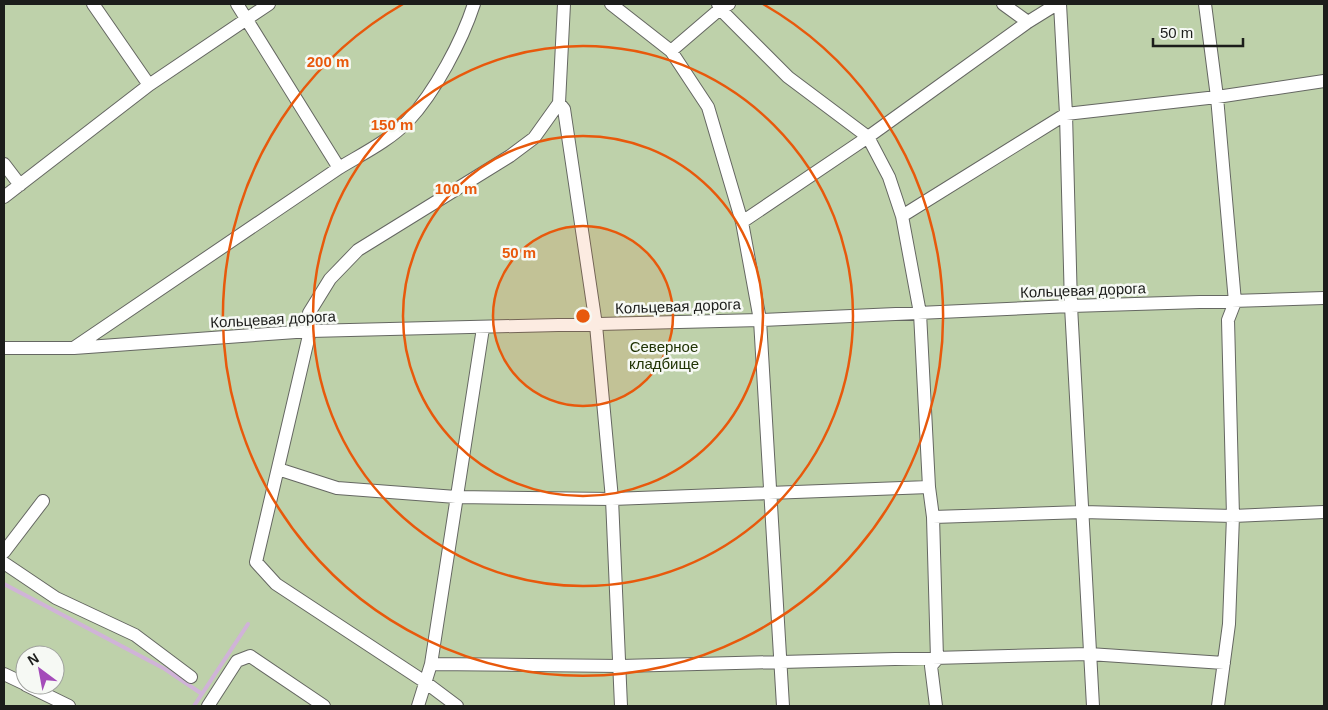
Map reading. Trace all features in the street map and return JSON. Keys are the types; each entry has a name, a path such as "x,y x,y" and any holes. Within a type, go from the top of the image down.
{"lane":[{"path":"93,4 149,85"},
{"path":"237,4 339,168"},
{"path":"4,197 149,85 269,4"},
{"path":"74,348 339,168 382,142 408,121 430,92 453,52 474,4"},
{"path":"457,706 425,682 276,584 256,562 310,331 308,312 330,279 358,250 510,156 534,138 559,103 564,4"},
{"path":"611,4 671,51 708,108 742,222 760,320 783,706"},
{"path":"1002,4 1028,22"},
{"path":"742,222 868,137 1028,22 1058,4 1066,114 1070,306 1083,512 1092,706"},
{"path":"1205,4 1217,97 1235,302 1228,320 1233,516 1229,624 1218,706"},
{"path":"671,51 722,5 788,77 868,137 889,177 902,216 920,313 929,487 933,517 937,658 931,666 936,706"},
{"path":"902,216 1066,114 1217,97 1324,81"},
{"path":"559,103 564,109 596,325 612,499 621,666 621,706"},
{"path":"4,164 20,185"},
{"name":"Кольцевая дорога","path":"4,348 74,348 310,331 760,320 1070,306 1324,298"},
{"path":"418,706 431,664 483,328"},
{"path":"278,469 337,488 456,497 612,499 929,487"},
{"path":"4,552 43,501"},
{"path":"933,517 1083,512 1233,516 1324,512"},
{"path":"4,563 56,598 135,635 190,677"},
{"path":"431,664 621,666 1089,654 1224,663"},
{"path":"208,706 237,661 250,656 324,706"},
{"path":"46,695 69,706"}],"green space":[{"name":"Северное кладбище","path":"4,4 1324,4 1324,706 4,706"}],"waterway":[{"path":"4,584 165,669 202,694"},
{"path":"194,706 248,624"}]}
